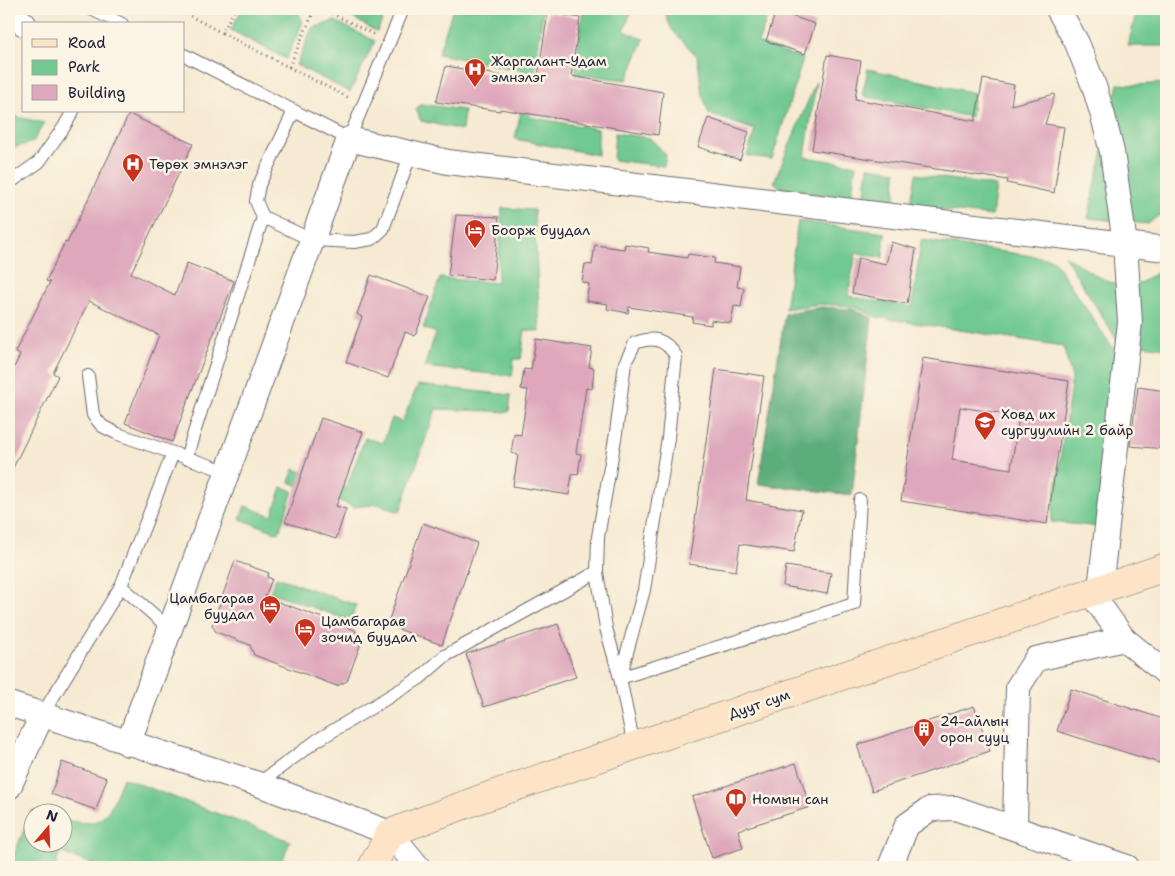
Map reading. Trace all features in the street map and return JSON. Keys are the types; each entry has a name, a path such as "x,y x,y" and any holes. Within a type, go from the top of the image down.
{"main road":[{"name":"Дуут сум","path":"390,833 480,799 634,746 1166,567"},
{"path":"372,867 390,833"}],"street":[{"path":"1058,9 1077,43 1094,86 1112,152 1125,244 1130,322 1095,590 1124,640 1166,673"},
{"path":"9,11 22,22"},
{"path":"128,744 349,139 448,162 1166,249"},
{"path":"1015,828 1018,687 1036,659 1124,640"},
{"path":"9,704 128,744 258,784 390,833 418,867"},
{"path":"9,787 42,715"},
{"path":"890,867 907,825 930,809 955,808 1127,867"}],"lane":[{"path":"91,9 118,22"},
{"path":"185,56 349,139 403,9"},
{"path":"186,458 263,218 256,201 259,185 294,111"},
{"path":"9,183 39,162 73,112"},
{"path":"263,218 312,240 354,242 372,239 383,229 411,153"},
{"path":"620,678 644,590 668,438 676,356 670,346 658,340 644,340 635,343 625,363 616,433 598,537 598,572 606,628 620,678 634,746"},
{"path":"88,376 93,415 102,426 118,434 228,472"},
{"path":"42,715 121,586 173,453"},
{"path":"620,678 854,604 860,500"},
{"path":"258,784 316,741 420,678 445,656 598,572"},
{"path":"121,586 170,629"}],"path":[{"path":"176,9 355,101"},
{"path":"222,33 235,9"},
{"path":"290,67 315,9"},
{"path":"323,9 382,38"}],"shaded area":[{"name":"Ховд их сургуулийн 2 байр","path":"923,358 1069,381 1047,524 901,501"}],"green space":[{"path":"242,9 297,9 303,22 286,59 231,30"},
{"path":"341,9 387,9 377,32"},
{"path":"453,9 536,9 543,11 529,117 598,129 598,155 515,139 529,72 438,54"},
{"path":"583,9 632,9 624,31 644,39 627,80 575,74"},
{"path":"663,9 770,9 758,43 803,59 772,159 747,156 755,130 709,114 702,93 697,56 672,30"},
{"path":"1137,9 1166,9 1166,46 1128,46"},
{"path":"335,21 375,41 350,92 296,65 312,28"},
{"path":"868,69 974,93 971,117 862,96"},
{"path":"816,82 805,157 856,165 851,199 782,189 774,182"},
{"path":"1166,83 1166,217 1158,216 1148,224 1088,218 1118,84"},
{"path":"421,104 464,110 462,130 421,121 416,109"},
{"path":"9,115 44,123 33,142 9,149"},
{"path":"615,133 650,138 666,155 664,166 613,160"},
{"path":"868,167 896,171 895,204 864,200"},
{"path":"916,174 996,186 992,216 910,206"},
{"path":"502,208 534,210 540,332 525,330 521,359 514,359 512,376 424,367 436,333 423,328 440,278 497,283"},
{"path":"798,221 885,233 883,258 856,253 848,296 912,307 921,240 1053,259 1130,374 1111,528 1051,522 1072,378 1063,346 876,317 854,306 819,304 785,309"},
{"path":"1064,255 1095,275 1114,284 1134,287 1166,269 1166,348 1118,342"},
{"path":"821,307 853,309 872,318 852,495 758,484 785,313"},
{"path":"418,385 511,395 509,412 436,409 400,512 378,504 355,507 289,482 294,469 346,488 365,438 383,443 392,418 402,422"},
{"path":"282,487 293,491 279,533 240,519 245,506 272,516"},
{"path":"276,577 356,605 351,621 270,592"},
{"path":"123,778 290,841 280,867 100,867 65,854 72,854 72,821 88,823 97,821 109,810"},
{"path":"22,835 22,854 59,854 55,867 34,865 33,867 9,867"}],"building":[{"path":"776,11 815,24 805,54 766,41"},
{"path":"548,12 580,18 571,76 663,92 658,135 500,109 500,111 436,102 446,66 537,82"},
{"path":"827,55 861,61 855,99 975,121 983,79 1014,85 1011,105 1055,94 1045,124 1064,127 1054,193 1007,183 1008,180 812,150"},
{"path":"129,114 193,144 131,273 175,295 187,263 234,281 172,442 125,423 159,335 89,301 53,373 58,376 9,476 9,378 20,355 15,352 50,282 46,281 65,242 67,243"},
{"path":"708,118 749,132 740,160 698,147"},
{"path":"456,215 499,217 493,280 448,275"},
{"path":"891,242 916,249 907,304 852,293 858,258 886,264"},
{"path":"625,244 649,248 648,252 687,258 688,254 715,258 714,263 740,267 737,287 744,288 741,307 734,306 731,323 711,320 711,325 692,322 693,317 629,307 628,313 607,309 608,304 586,301 589,284 582,282 585,264 592,265 595,245 624,249"},
{"path":"371,275 430,297 415,336 405,332 388,378 346,362 362,317 357,314"},
{"path":"536,339 592,348 589,367 594,368 592,389 586,388 576,453 581,454 578,475 572,474 569,495 513,486 518,455 511,453 514,434 521,435 528,390 521,389 524,369 531,370"},
{"name":"Ховд их сургуулийн 2 байр","path":"923,358 1069,381 1047,524 901,501","holes":["960,407 1019,416 1011,469 952,460"]},
{"path":"716,369 764,376 746,500 802,510 794,552 740,544 736,571 689,564"},
{"path":"1138,387 1166,391 1166,449 1130,446"},
{"path":"321,418 363,432 336,506 346,509 336,539 285,522"},
{"path":"423,523 477,543 442,645 387,625"},
{"name":"Цамбагарав зочид буудал","path":"235,561 269,573 267,577 272,579 265,597 355,630 361,643 347,681 337,686 254,655 250,645 216,632 212,625"},
{"path":"786,566 831,573 827,594 783,586"},
{"path":"558,624 576,677 484,707 466,654"},
{"path":"1071,689 1166,720 1166,765 1057,731"},
{"name":"24-айлын орон сууц","path":"974,706 990,751 872,791 857,745"},
{"path":"62,762 107,778 96,810 51,794"},
{"name":"Номын сан","path":"796,763 810,807 738,830 743,848 712,858 692,797"}],"place":[{"name":"Жаргалант-Удам эмнэлэг","path":"475,88"},
{"name":"Төрөх эмнэлэг","path":"133,183"},
{"name":"Боорж буудал","path":"475,249"},
{"name":"Ховд их сургуулийн 2 байр","path":"985,441"},
{"name":"Цамбагарав буудал","path":"270,625"},
{"name":"Цамбагарав зочид буудал","path":"305,648"},
{"name":"24-айлын орон сууц","path":"924,748"},
{"name":"Номын сан","path":"736,818"}]}
